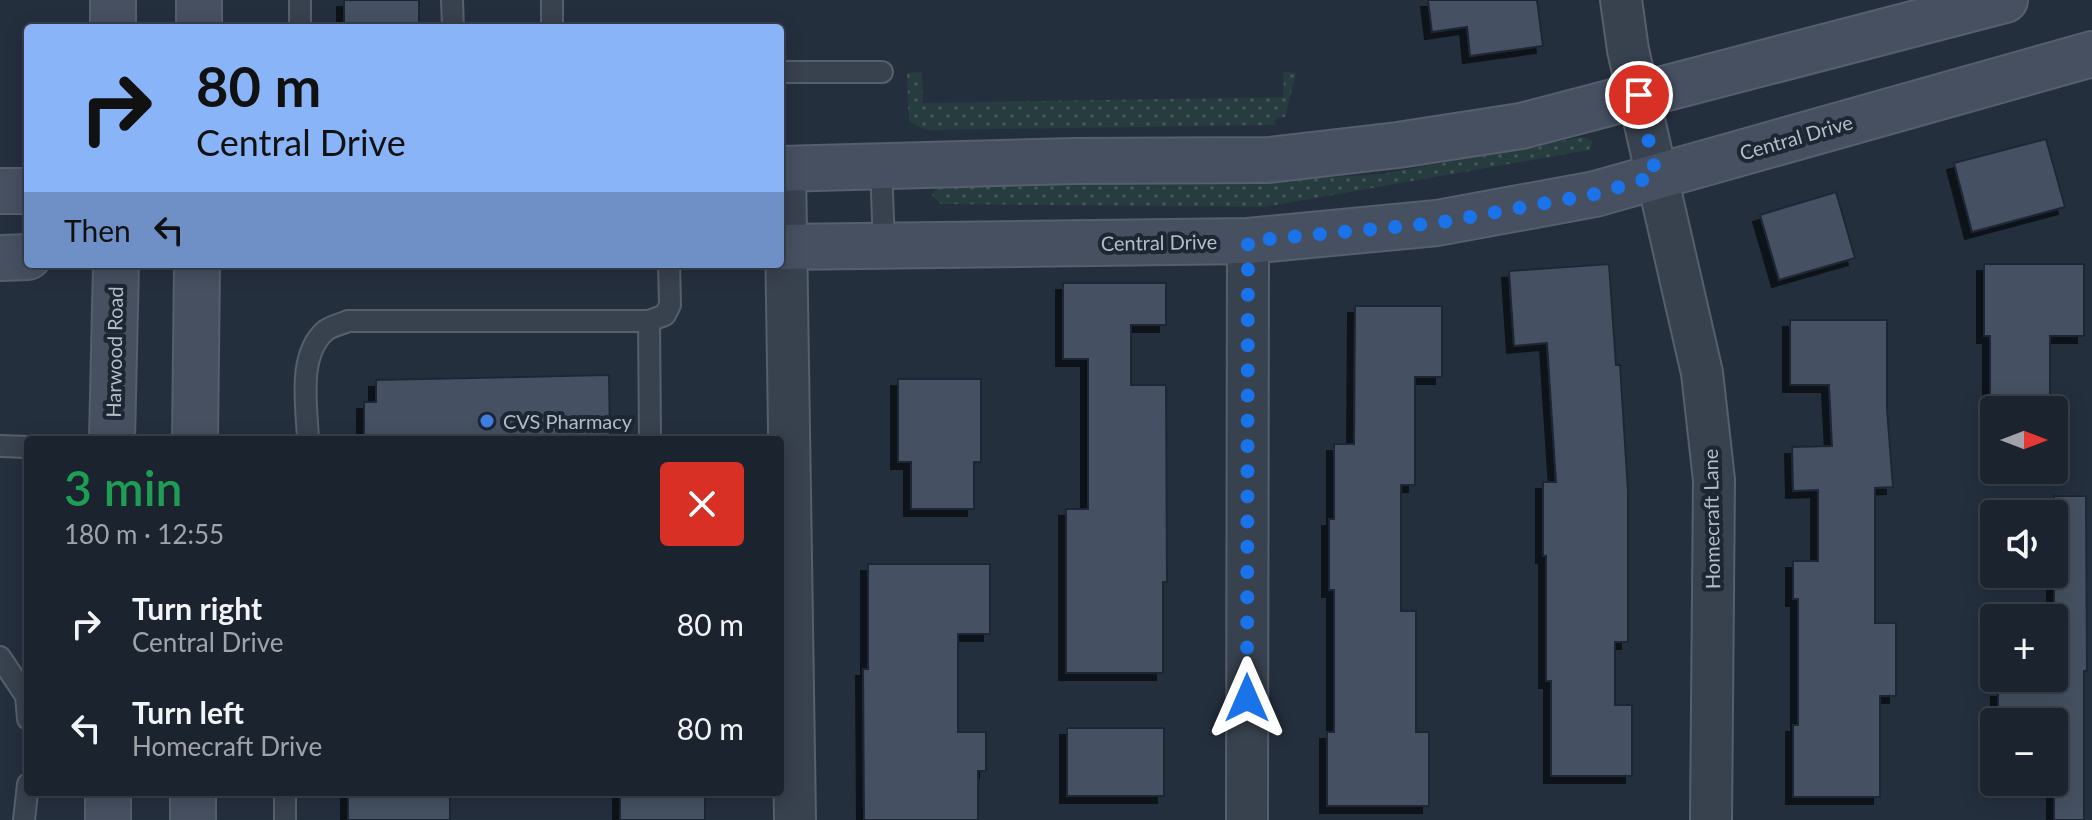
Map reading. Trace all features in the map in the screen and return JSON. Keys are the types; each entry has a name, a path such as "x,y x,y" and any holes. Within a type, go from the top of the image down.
{"main road":[{"path":"113,0 113,24"},
{"path":"199,0 199,24"},
{"path":"784,169 1075,161 1269,160 1398,145 1521,126 2005,0"},
{"name":"Central Drive","path":"784,247 1248,241 1437,223 1595,194 2092,54"},
{"path":"0,191 24,191"},
{"path":"0,258 24,257"},
{"name":"Harwood Road","path":"112,436 116,268"},
{"path":"195,436 197,268"},
{"path":"108,796 108,820"},
{"path":"193,796 193,820"}],"street":[{"name":"Homecraft Lane","path":"1621,0 1656,176 1702,373 1714,480 1711,820"},
{"path":"1247,820 1248,241"},
{"path":"784,247 795,820"}],"lane":[{"path":"300,0 300,24"},
{"path":"452,0 453,24"},
{"path":"552,0 552,24"},
{"path":"784,72 882,72"},
{"path":"881,167 884,245"},
{"path":"308,436 306,377 310,354 326,331 348,321 649,321 665,315 670,305 669,268"},
{"path":"649,321 650,436"},
{"path":"0,446 24,447"},
{"path":"0,657 24,693"},
{"path":"24,820 27,796"},
{"path":"285,796 285,820"}],"green space":[{"path":"922,72 923,103 1283,97 1284,72 1296,73 1285,117 1276,118 1274,125 925,130 909,121 907,73"},
{"path":"1583,137 1593,141 1589,150 1265,207 941,204 932,195 937,186 955,182 1269,181 1382,174"}],"building":[{"path":"344,0 419,0 419,24 344,24"},
{"path":"1428,0 1537,0 1543,46 1470,56 1467,27 1432,32"},
{"path":"2046,139 2065,207 1972,232 1954,163"},
{"path":"1836,192 1855,258 1779,280 1760,215"},
{"path":"1609,264 1616,365 1620,365 1628,491 1628,642 1615,642 1615,705 1632,705 1632,776 1551,776 1551,681 1546,681 1543,482 1556,482 1547,343 1514,346 1509,271"},
{"path":"1984,264 2084,264 2084,336 2050,336 2050,396 1990,396 1990,336 1984,336"},
{"path":"1063,283 1166,283 1166,325 1131,325 1131,385 1166,385 1167,582 1163,582 1163,673 1066,673 1066,509 1088,509 1088,359 1063,359"},
{"path":"1355,306 1442,306 1442,377 1415,377 1415,485 1401,485 1401,611 1416,611 1416,732 1429,732 1429,806 1327,806 1327,732 1334,732 1334,590 1329,590 1329,519 1334,519 1334,444 1354,444"},
{"path":"1790,320 1887,320 1887,409 1893,487 1875,488 1875,623 1896,623 1896,696 1880,696 1880,797 1793,797 1793,725 1798,725 1798,599 1793,599 1793,561 1818,561 1818,490 1793,491 1792,447 1832,446 1829,385 1790,385"},
{"name":"CVS Pharmacy","path":"609,375 610,436 364,436 364,402 376,402 376,380"},
{"path":"898,379 981,379 981,462 974,462 974,509 911,509 911,462 898,462"},
{"path":"2054,496 2086,496 2084,820 2054,820 2054,796 2068,796 2068,708 1998,708 1998,692 2068,692 2068,604 2054,604 2054,588 2068,588 2068,500 2054,500"},
{"path":"868,564 990,564 990,634 958,634 958,732 986,732 986,771 978,771 978,820 864,820 863,669 868,669"},
{"path":"1067,728 1164,728 1164,796 1067,796"},
{"path":"348,796 450,796 450,820 348,820"},
{"path":"620,796 705,796 705,820 620,820"}],"place":[{"name":"CVS Pharmacy","path":"487,421"}],"route":[{"path":"1247,698 1248,241 1437,223 1595,194 1656,176 1639,95"}]}
